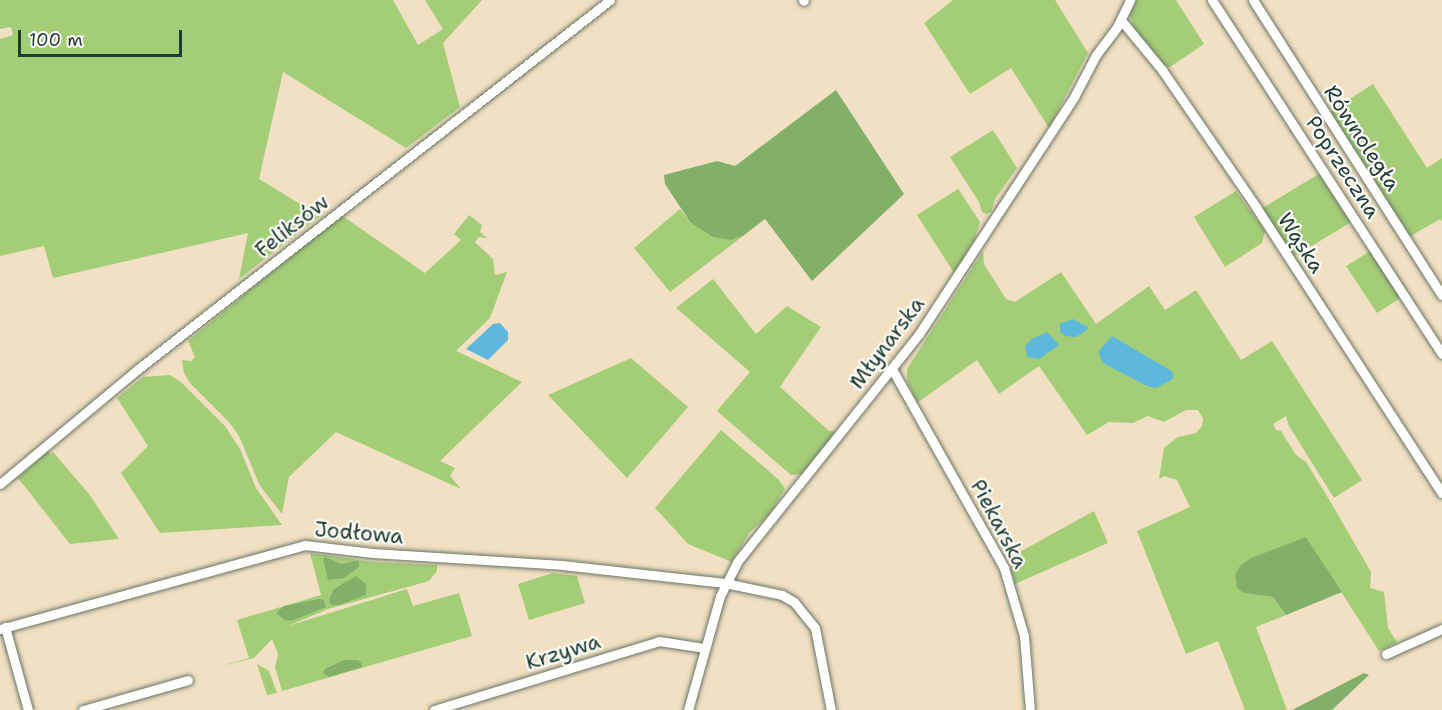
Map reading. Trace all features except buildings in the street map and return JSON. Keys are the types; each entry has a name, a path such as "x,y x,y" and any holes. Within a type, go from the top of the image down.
{"street":[{"name":"Feliksów","path":"0,484 138,369 610,0"},
{"name":"Młynarska","path":"688,710 725,583 744,552 892,369 952,285 1062,116 1096,55 1121,20 1130,0"},
{"name":"Poprzeczna","path":"1212,0 1442,354"},
{"name":"Równoległa","path":"1253,0 1442,295"},
{"name":"Wąska","path":"1121,20 1162,70 1256,207 1442,493"},
{"name":"Piekarska","path":"892,369 1005,568 1024,636 1030,710"},
{"name":"Jodłowa","path":"3,628 305,545 373,553 536,562 725,583 782,595 807,616 819,641 831,710"},
{"path":"3,628 28,710"},
{"path":"1386,654 1442,629"},
{"name":"Krzywa","path":"434,710 660,642 705,648"},
{"path":"83,710 188,680"}],"green space":[{"path":"0,0 393,0 418,45 443,29 425,0 482,0 443,43 460,107 406,148 283,72 259,179 320,216 239,279 248,233 53,278 44,246 0,256 0,39 13,35 11,27 0,29"},
{"path":"953,0 1055,0 1088,53 1049,128 1011,68 970,94 924,23"},
{"path":"1134,0 1176,0 1204,44 1170,67 1164,66 1133,27 1130,15"},
{"path":"1373,84 1427,168 1442,158 1442,221 1440,219 1409,237 1328,113"},
{"path":"836,90 904,194 812,281 765,219 743,236 732,240 713,237 690,222 665,184 664,175 717,161 735,166"},
{"path":"993,130 1017,168 995,199 991,212 986,214 982,212 979,202 950,157"},
{"path":"1322,172 1353,221 1295,256 1314,285 1261,209"},
{"path":"955,184 980,222 974,241 954,273 917,215 958,189"},
{"path":"1236,191 1265,231 1262,243 1225,267 1194,217"},
{"path":"680,209 690,222 732,240 743,236 670,292 634,248"},
{"path":"341,215 425,273 461,240 454,234 469,215 482,225 480,232 487,238 479,237 475,242 493,259 495,275 507,272 490,318 456,351 522,382 440,461 455,468 450,476 461,489 336,432 289,477 282,514 260,486 239,436 229,422 190,383 184,373 182,360 191,361 195,357 188,341"},
{"path":"1372,250 1402,297 1377,313 1346,266"},
{"path":"983,251 984,264 1006,299 1015,302 1061,272 1096,324 1149,286 1165,310 1196,290 1241,360 1272,341 1362,480 1334,498 1289,426 1286,416 1273,424 1276,430 1281,431 1296,455 1306,462 1330,501 1371,572 1370,588 1384,592 1388,628 1397,642 1379,651 1306,537 1244,593 1273,597 1286,615 1256,627 1287,710 1245,710 1218,641 1186,654 1137,531 1190,507 1177,480 1164,476 1159,479 1164,448 1178,437 1196,433 1202,426 1203,419 1198,410 1186,410 1164,422 1148,416 1133,423 1109,422 1087,435 1039,366 999,394 977,360 917,403 907,380 907,369"},
{"path":"713,279 756,334 787,306 821,327 780,387 829,431 837,432 802,474 791,475 717,411 750,372 676,308"},
{"path":"631,358 688,407 627,478 548,395"},
{"path":"170,375 181,382 225,426 240,449 256,488 282,525 160,533 121,473 148,446 117,398 143,377"},
{"path":"721,430 779,480 785,489 769,515 750,532 732,562 688,544 655,508"},
{"path":"48,451 51,454 53,452 89,494 119,539 70,544 18,478"},
{"path":"1094,511 1108,543 1015,584 1010,565 1014,555"},
{"path":"1306,537 1342,592 1286,615 1273,597 1244,593 1237,588 1235,574 1240,566 1251,558"},
{"path":"310,553 374,562 437,565 437,571 429,581 328,609 288,626 407,589 413,606 459,593 472,636 282,691 275,667 278,654 272,639 254,658 221,666 249,658 237,620 321,595"},
{"path":"325,557 341,564 356,561 359,562 359,567 344,578 328,580 323,559"},
{"path":"553,573 577,576 585,603 529,620 518,584"},
{"path":"356,576 366,584 366,595 339,605 331,605 329,599 334,589"},
{"path":"324,600 326,607 294,620 286,621 276,613 284,606"},
{"path":"344,660 357,660 361,662 362,667 329,677 323,673 325,669"},
{"path":"257,664 269,671 277,693 267,695"},
{"path":"1364,673 1369,675 1332,710 1292,710"}],"water":[{"path":"1073,319 1088,327 1087,330 1076,337 1065,336 1060,332 1060,324"},
{"path":"500,323 508,332 508,340 488,360 466,349 493,324"},
{"path":"1047,332 1059,345 1039,359 1027,357 1025,346 1032,339"},
{"path":"1112,336 1170,370 1173,373 1173,379 1156,388 1147,386 1103,363 1098,352"}]}
